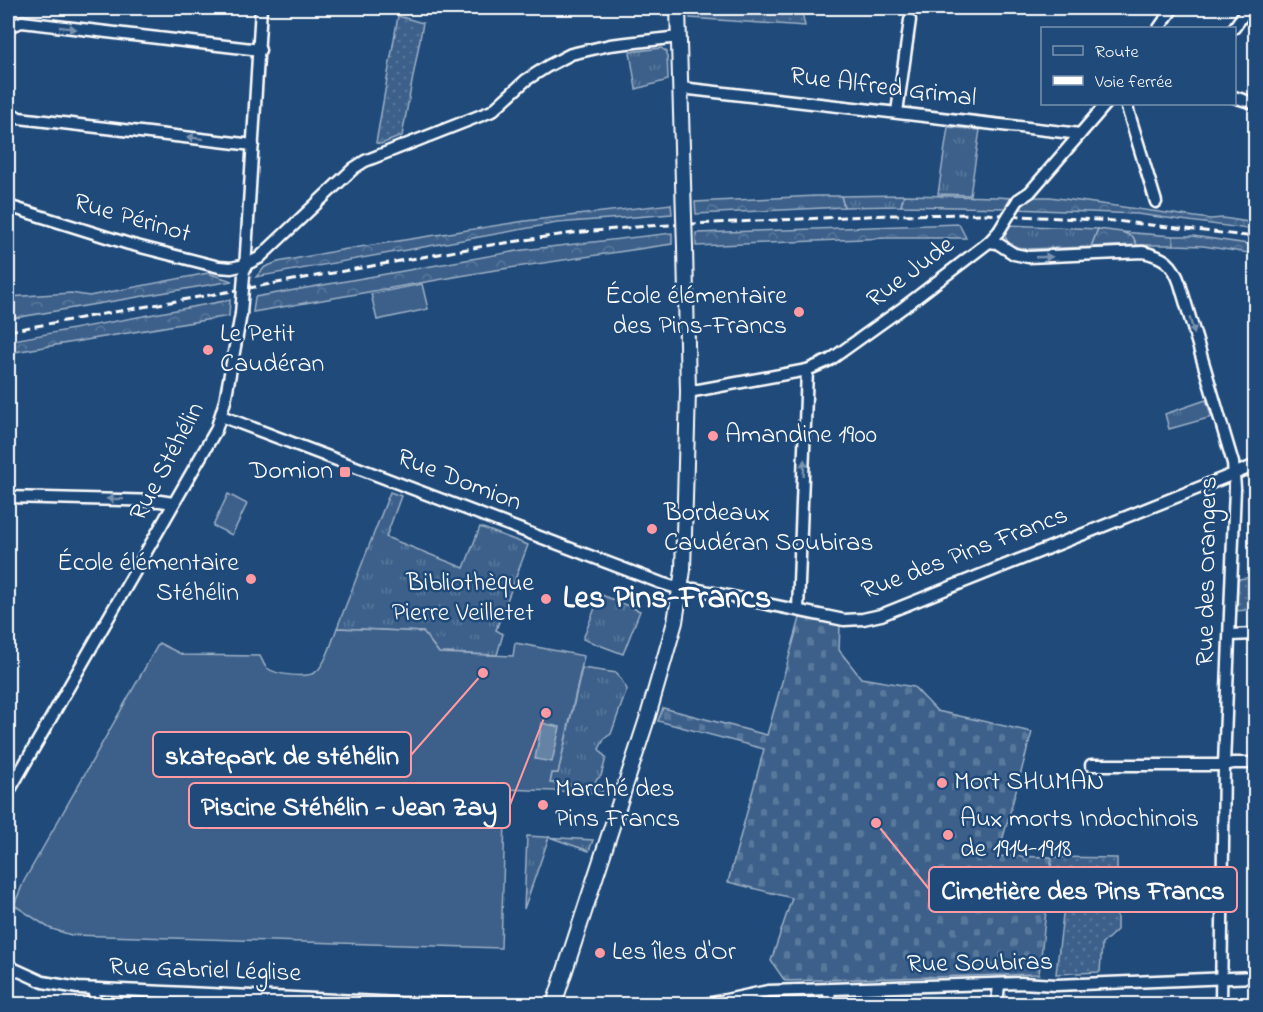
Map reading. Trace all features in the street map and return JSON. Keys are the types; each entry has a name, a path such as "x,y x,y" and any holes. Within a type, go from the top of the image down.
{"main road":[{"path":"554,1005 649,711 675,621 681,589 688,392 678,8"}],"street":[{"name":"Rue Stéhélin","path":"8,793 216,430 221,416 240,314 245,270 261,8"},
{"path":"1160,27 1173,8"},
{"path":"1235,27 1248,8"},
{"path":"897,112 910,20"},
{"path":"9,28 22,22 260,50"},
{"path":"245,270 265,254 343,176 365,161 492,111 526,80 571,54 610,45 679,37"},
{"name":"Rue Alfred Grimal","path":"681,88 1080,134"},
{"path":"1236,98 1256,104"},
{"name":"Rue Jude","path":"688,392 807,370 830,360 848,348 989,242 999,231 1018,200 1030,192 1105,105"},
{"path":"1126,105 1155,202"},
{"path":"8,111 19,118 253,145"},
{"name":"Rue Périnot","path":"8,206 129,244 207,264 245,270"},
{"name":"Rue des Orangers","path":"989,242 997,243 1014,254 1028,257 1143,252 1158,255 1170,264 1180,284 1233,463 1235,488 1224,765 1221,1005"},
{"path":"798,610 807,370"},
{"name":"Rue Domion","path":"221,416 681,589"},
{"name":"Rue des Pins Francs","path":"681,589 695,589 844,620 863,619 881,615 1256,465"},
{"path":"8,497 173,503"},
{"path":"1230,635 1256,634"},
{"path":"1091,765 1256,763"},
{"name":"Rue Gabriel Léglise","path":"8,966 43,982 78,988 339,1002 512,1005"},
{"name":"Rue Soubiras","path":"707,1005 768,991 1056,985 1256,977"},
{"path":"997,1005 999,985"},
{"path":"93,1005 95,989"},
{"path":"829,990 830,1005"}],"green space":[{"path":"690,8 801,8 805,26 690,18"},
{"path":"398,16 423,23 402,136 381,144 376,143"},
{"path":"661,48 667,52 668,80 636,89 630,52"},
{"path":"948,127 980,130 970,195 938,194"},
{"path":"904,195 901,206 844,207 841,196"},
{"path":"904,195 1011,198 1005,208 901,206"},
{"path":"841,196 844,207 696,214 695,202"},
{"path":"1032,197 1050,197 1210,219 1223,218 1255,223 1255,230 1137,214 1017,209"},
{"path":"671,204 672,214 557,223 256,277 265,267 278,262 341,250 525,221"},
{"path":"959,224 966,238 887,238 696,246 696,233"},
{"path":"1008,225 1098,229 1091,247 1024,249 1010,245 1005,237"},
{"path":"1098,229 1122,232 1133,237 1137,245 1091,247"},
{"path":"1122,232 1173,236 1174,245 1137,245 1133,237"},
{"path":"672,233 672,244 489,271 253,312 255,297 523,250"},
{"path":"1173,236 1193,236 1255,245 1255,254 1203,246 1174,245"},
{"path":"208,273 232,281 8,319 8,297 71,293 89,296"},
{"path":"422,284 428,309 377,320 371,294"},
{"path":"230,300 229,316 8,353 8,341"},
{"path":"1206,400 1212,417 1169,429 1165,414"},
{"path":"390,492 401,496 386,537 464,568 480,527 528,545 496,630 503,634 497,655 439,653 423,632 337,628"},
{"path":"228,494 247,504 232,535 213,526"},
{"path":"1255,577 1255,609 1237,611 1238,579"},
{"path":"600,595 640,611 623,654 583,639"},
{"path":"800,618 840,625 839,650 861,678 914,687 937,711 1032,732 998,856 1052,857 1039,974 785,981 771,961 792,898 728,882 764,749 658,721 663,708 767,735"},
{"path":"337,628 423,632 439,653 513,656 515,643 584,656 558,773 552,773 550,783 602,787 602,793 506,789 501,948 71,935 49,928 14,905 24,881 159,643 183,655 260,656 266,667 277,673 307,675 321,667"},
{"path":"582,668 617,673 627,689 611,734 605,738 599,749 606,758 601,776 596,780 595,786 550,783 552,773 558,773"},
{"path":"527,836 549,837 524,909"},
{"path":"550,837 593,840 589,851"},
{"path":"1052,857 1117,858 1117,930 1102,944 1100,972 1056,974 1064,906 1047,902"}],"shaded area":[{"path":"542,723 560,727 552,762 535,759"}],"railway":[{"path":"8,331 484,246 573,233 647,226 889,215 984,214 1116,221 1256,237"}],"place":[{"name":"École élémentaire des Pins-Francs","path":"799,312"},
{"name":"Le Petit Caudéran","path":"208,350"},
{"name":"Amandine 1900","path":"713,436"},
{"name":"Domion","path":"345,472"},
{"name":"Bordeaux Caudéran Soubiras","path":"652,529"},
{"name":"École élémentaire Stéhélin","path":"251,579"},
{"name":"Bibliothèque Pierre Veilletet","path":"546,599"},
{"name":"skatepark de stéhélin","path":"483,673"},
{"name":"Piscine Stéhélin - Jean Zay","path":"546,713"},
{"name":"Mort SHUMAN","path":"942,783"},
{"name":"Marché des Pins Francs","path":"543,805"},
{"name":"Cimetière des Pins Francs","path":"876,823"},
{"name":"Aux morts Indochinois de 1914-1918","path":"948,835"},
{"name":"Les îles d'Or","path":"600,953"}],"district":[{"name":"Les Pins-Francs","path":"667,599"}]}
